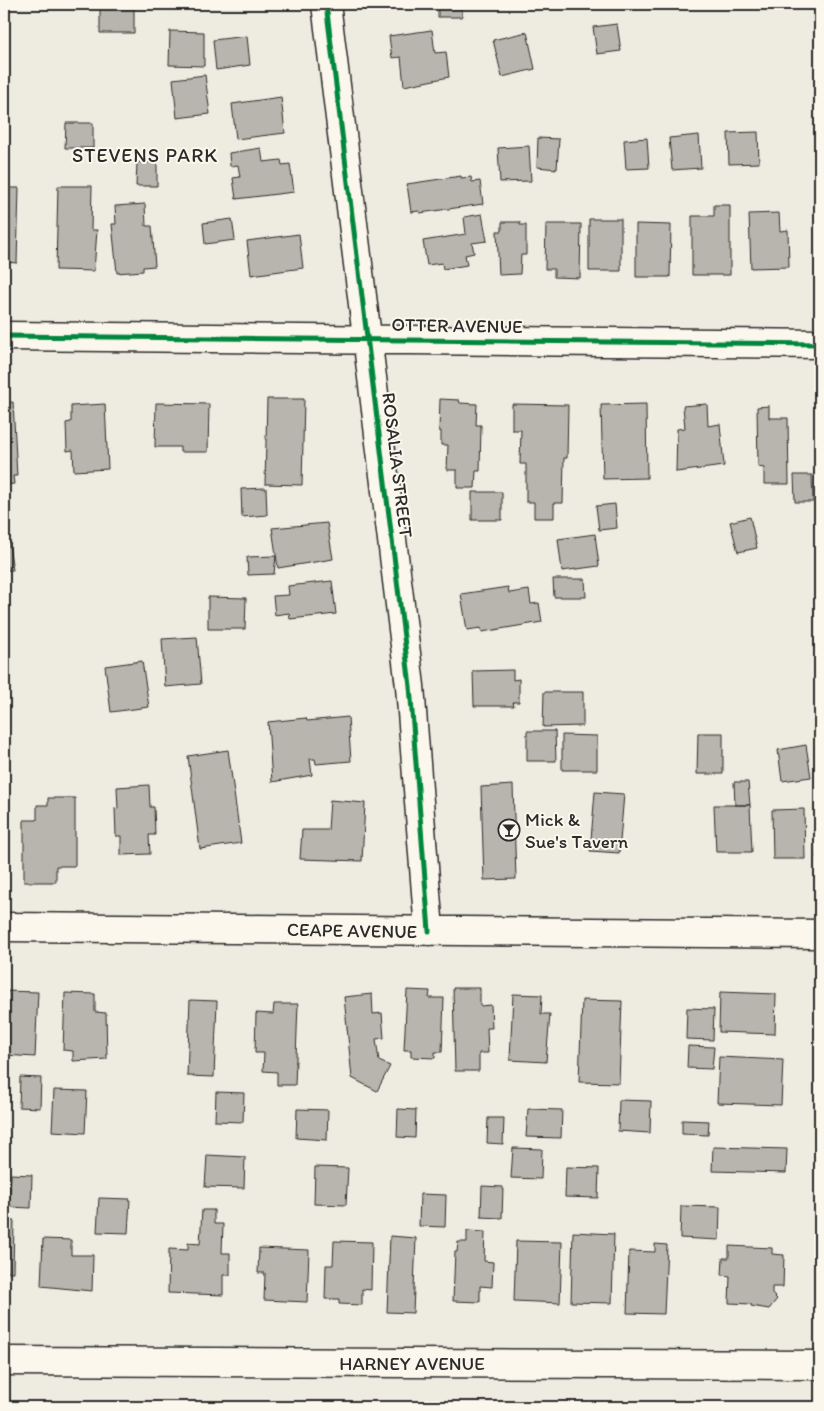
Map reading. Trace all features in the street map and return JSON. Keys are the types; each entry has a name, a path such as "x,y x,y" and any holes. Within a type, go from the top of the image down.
{"street":[{"name":"ROSALIA STREET","path":"326,4 410,686 429,931"},
{"name":"OTTER AVENUE","path":"4,336 820,344"},
{"name":"CEAPE AVENUE","path":"4,927 820,934"},
{"name":"HARNEY AVENUE","path":"4,1361 820,1365"}],"building":[{"path":"100,4 134,4 134,33 100,33"},
{"path":"438,4 462,4 462,17 438,17"},
{"path":"762,4 792,4 792,9 761,9"},
{"path":"617,24 621,51 597,54 593,27"},
{"path":"432,30 435,53 446,52 449,77 404,86 401,57 392,58 389,36"},
{"path":"170,31 204,32 204,66 169,65"},
{"path":"527,32 535,69 502,77 493,40"},
{"path":"247,36 250,65 216,70 213,40"},
{"path":"205,75 210,114 177,118 173,79"},
{"path":"281,97 285,133 236,139 232,104"},
{"path":"66,123 93,123 93,148 65,148"},
{"path":"758,132 759,163 729,164 728,133"},
{"path":"699,135 701,168 672,170 669,138"},
{"path":"538,138 559,139 557,169 537,167"},
{"path":"647,138 649,168 626,169 624,140"},
{"path":"529,146 531,181 500,182 498,148"},
{"path":"261,148 263,162 281,160 282,165 290,164 294,192 236,199 233,178 240,177 238,165 230,166 229,153"},
{"path":"137,162 157,163 157,186 136,186"},
{"path":"461,176 461,178 471,177 472,182 480,181 483,204 420,213 419,211 411,212 407,184"},
{"path":"58,186 92,186 91,230 97,230 94,271 56,270"},
{"path":"4,188 19,188 17,263 4,262"},
{"path":"145,204 146,226 152,226 155,266 143,267 143,271 117,273 112,224 116,224 115,206"},
{"path":"714,205 730,205 730,275 692,275 692,216 714,216"},
{"path":"779,213 780,231 788,230 789,267 751,268 749,214"},
{"path":"482,214 487,241 472,243 474,253 465,255 467,265 443,269 442,263 427,265 423,241 466,234 464,217"},
{"path":"232,219 235,240 205,244 203,223"},
{"path":"589,219 621,219 621,271 589,271"},
{"path":"502,222 520,222 520,225 526,225 526,255 521,255 520,274 499,275 497,231 502,231"},
{"path":"546,224 581,224 580,278 554,277 554,269 545,269"},
{"path":"636,224 671,225 670,277 636,277"},
{"path":"299,234 303,268 251,275 247,241"},
{"path":"267,399 304,399 302,485 265,484"},
{"path":"440,399 459,400 460,403 477,404 476,425 481,425 480,471 476,471 475,488 457,488 457,470 447,470 448,445 441,445 441,431 439,431"},
{"path":"13,402 17,476 13,476 14,484 4,485 4,403"},
{"path":"156,403 209,404 208,452 180,452 180,447 155,447"},
{"path":"105,404 108,469 74,471 73,450 67,451 66,423 71,422 71,406"},
{"path":"512,404 568,405 567,458 564,458 563,503 554,503 554,518 534,518 534,502 526,502 526,464 520,464 521,430 512,430"},
{"path":"646,404 647,478 603,479 601,405"},
{"path":"707,404 708,426 720,424 724,466 676,472 677,429 685,428 683,406"},
{"path":"769,406 769,418 788,418 789,484 764,484 764,468 758,467 757,407"},
{"path":"794,475 812,475 813,502 795,502"},
{"path":"266,488 267,515 242,517 241,489"},
{"path":"472,492 502,492 502,520 472,520"},
{"path":"615,504 617,528 599,530 596,506"},
{"path":"750,517 757,548 738,552 730,522"},
{"path":"327,523 333,559 278,568 272,528"},
{"path":"595,534 599,566 562,571 558,539"},
{"path":"4,539 8,539 13,570 4,570"},
{"path":"276,556 274,574 248,575 247,557"},
{"path":"553,579 585,579 586,597 554,597"},
{"path":"332,581 336,614 290,619 289,613 275,615 273,596 289,595 288,586"},
{"path":"508,587 509,593 529,590 531,604 539,603 542,622 482,632 481,628 467,630 461,594"},
{"path":"208,597 246,598 245,629 208,629"},
{"path":"197,637 201,684 165,687 162,639"},
{"path":"142,661 149,707 111,712 105,666"},
{"path":"513,670 513,680 519,679 519,702 513,702 514,706 474,706 473,671"},
{"path":"544,692 583,692 583,726 543,727"},
{"path":"348,717 351,761 316,764 315,759 310,759 312,775 272,782 268,722 306,718 307,721"},
{"path":"527,731 555,731 556,761 527,761"},
{"path":"698,733 723,733 723,774 697,774"},
{"path":"562,735 597,736 597,770 562,770"},
{"path":"806,745 811,777 782,781 778,750"},
{"path":"228,750 241,843 200,849 188,756"},
{"path":"734,782 748,782 750,805 735,805"},
{"path":"149,785 150,807 154,807 155,835 149,835 150,854 121,855 121,836 116,836 115,808 118,809 117,787"},
{"path":"513,785 516,879 484,880 481,787"},
{"path":"818,789 820,789 820,859 817,859"},
{"path":"595,792 624,794 619,853 590,851"},
{"path":"48,798 75,798 75,866 56,866 56,882 24,882 24,820 37,820 37,805 48,805"},
{"path":"330,800 365,803 362,861 300,859 302,830 328,830"},
{"path":"714,805 750,805 752,852 716,852"},
{"path":"804,809 805,859 773,859 772,810"},
{"path":"453,988 480,988 480,1006 491,1005 492,1028 487,1028 488,1053 479,1053 479,1071 455,1071"},
{"path":"407,990 430,991 429,998 444,998 442,1052 435,1052 435,1058 411,1057 411,1050 404,1050"},
{"path":"4,991 38,992 35,1057 4,1055"},
{"path":"720,992 776,994 775,1034 719,1032"},
{"path":"65,993 95,994 95,1012 106,1013 107,1059 73,1061 73,1051 63,1050"},
{"path":"372,994 373,1014 382,1013 384,1038 376,1039 379,1061 390,1066 377,1091 352,1078 344,997"},
{"path":"513,994 542,995 541,1014 550,1014 546,1062 510,1060"},
{"path":"190,1000 217,1001 214,1077 187,1076"},
{"path":"582,1000 622,1001 619,1083 579,1082"},
{"path":"274,1004 298,1004 295,1085 277,1085 277,1072 263,1071 264,1053 255,1053 256,1013 273,1014"},
{"path":"687,1008 714,1009 713,1040 686,1039"},
{"path":"688,1046 714,1047 712,1069 687,1068"},
{"path":"719,1057 783,1060 781,1105 717,1103"},
{"path":"20,1077 41,1078 40,1108 19,1107"},
{"path":"54,1090 87,1091 85,1133 52,1131"},
{"path":"216,1092 244,1093 243,1122 215,1121"},
{"path":"619,1100 651,1101 650,1133 618,1131"},
{"path":"297,1109 328,1110 327,1140 296,1138"},
{"path":"398,1109 416,1110 415,1138 397,1137"},
{"path":"528,1109 562,1110 561,1138 526,1137"},
{"path":"488,1118 504,1118 503,1144 487,1143"},
{"path":"682,1120 709,1121 708,1135 682,1134"},
{"path":"713,1147 787,1149 786,1173 712,1171"},
{"path":"513,1148 542,1149 541,1179 511,1178"},
{"path":"207,1155 245,1157 244,1188 205,1187"},
{"path":"315,1167 348,1168 346,1205 314,1204"},
{"path":"566,1167 599,1168 598,1198 565,1197"},
{"path":"11,1174 32,1175 31,1208 9,1207"},
{"path":"482,1186 503,1187 502,1218 481,1217"},
{"path":"420,1194 446,1195 445,1227 419,1226"},
{"path":"99,1198 130,1199 128,1233 97,1232"},
{"path":"681,1206 720,1207 719,1240 680,1238"},
{"path":"202,1210 214,1210 214,1224 223,1224 222,1253 230,1253 230,1275 223,1275 223,1295 168,1293 169,1249 188,1250 188,1243 200,1244"},
{"path":"4,1221 14,1221 13,1272 7,1272 6,1299 4,1299"},
{"path":"467,1231 485,1232 484,1261 493,1262 492,1287 480,1286 480,1302 453,1301 455,1252 457,1252 458,1242 467,1242"},
{"path":"573,1232 614,1234 612,1303 571,1302"},
{"path":"390,1236 416,1238 413,1313 387,1312"},
{"path":"43,1239 71,1240 71,1255 93,1255 92,1291 41,1286"},
{"path":"334,1241 372,1242 371,1290 362,1289 362,1305 339,1304 339,1299 325,1299 326,1265 333,1265"},
{"path":"516,1241 562,1242 560,1303 514,1301"},
{"path":"655,1244 667,1245 664,1314 627,1313 629,1251 655,1252"},
{"path":"729,1246 772,1248 772,1254 784,1255 783,1287 772,1287 772,1294 777,1299 769,1309 751,1306 751,1304 729,1303 730,1276 722,1275 723,1258 729,1258"},
{"path":"259,1248 309,1250 307,1302 264,1300 265,1273 258,1273"}],"cycle path":[{"path":"326,4 410,686 429,931"},
{"path":"4,336 820,344"}],"place":[{"name":"Mick & Sue's Tavern","path":"509,830"}],"district":[{"name":"STEVENS PARK","path":"145,155"}]}
